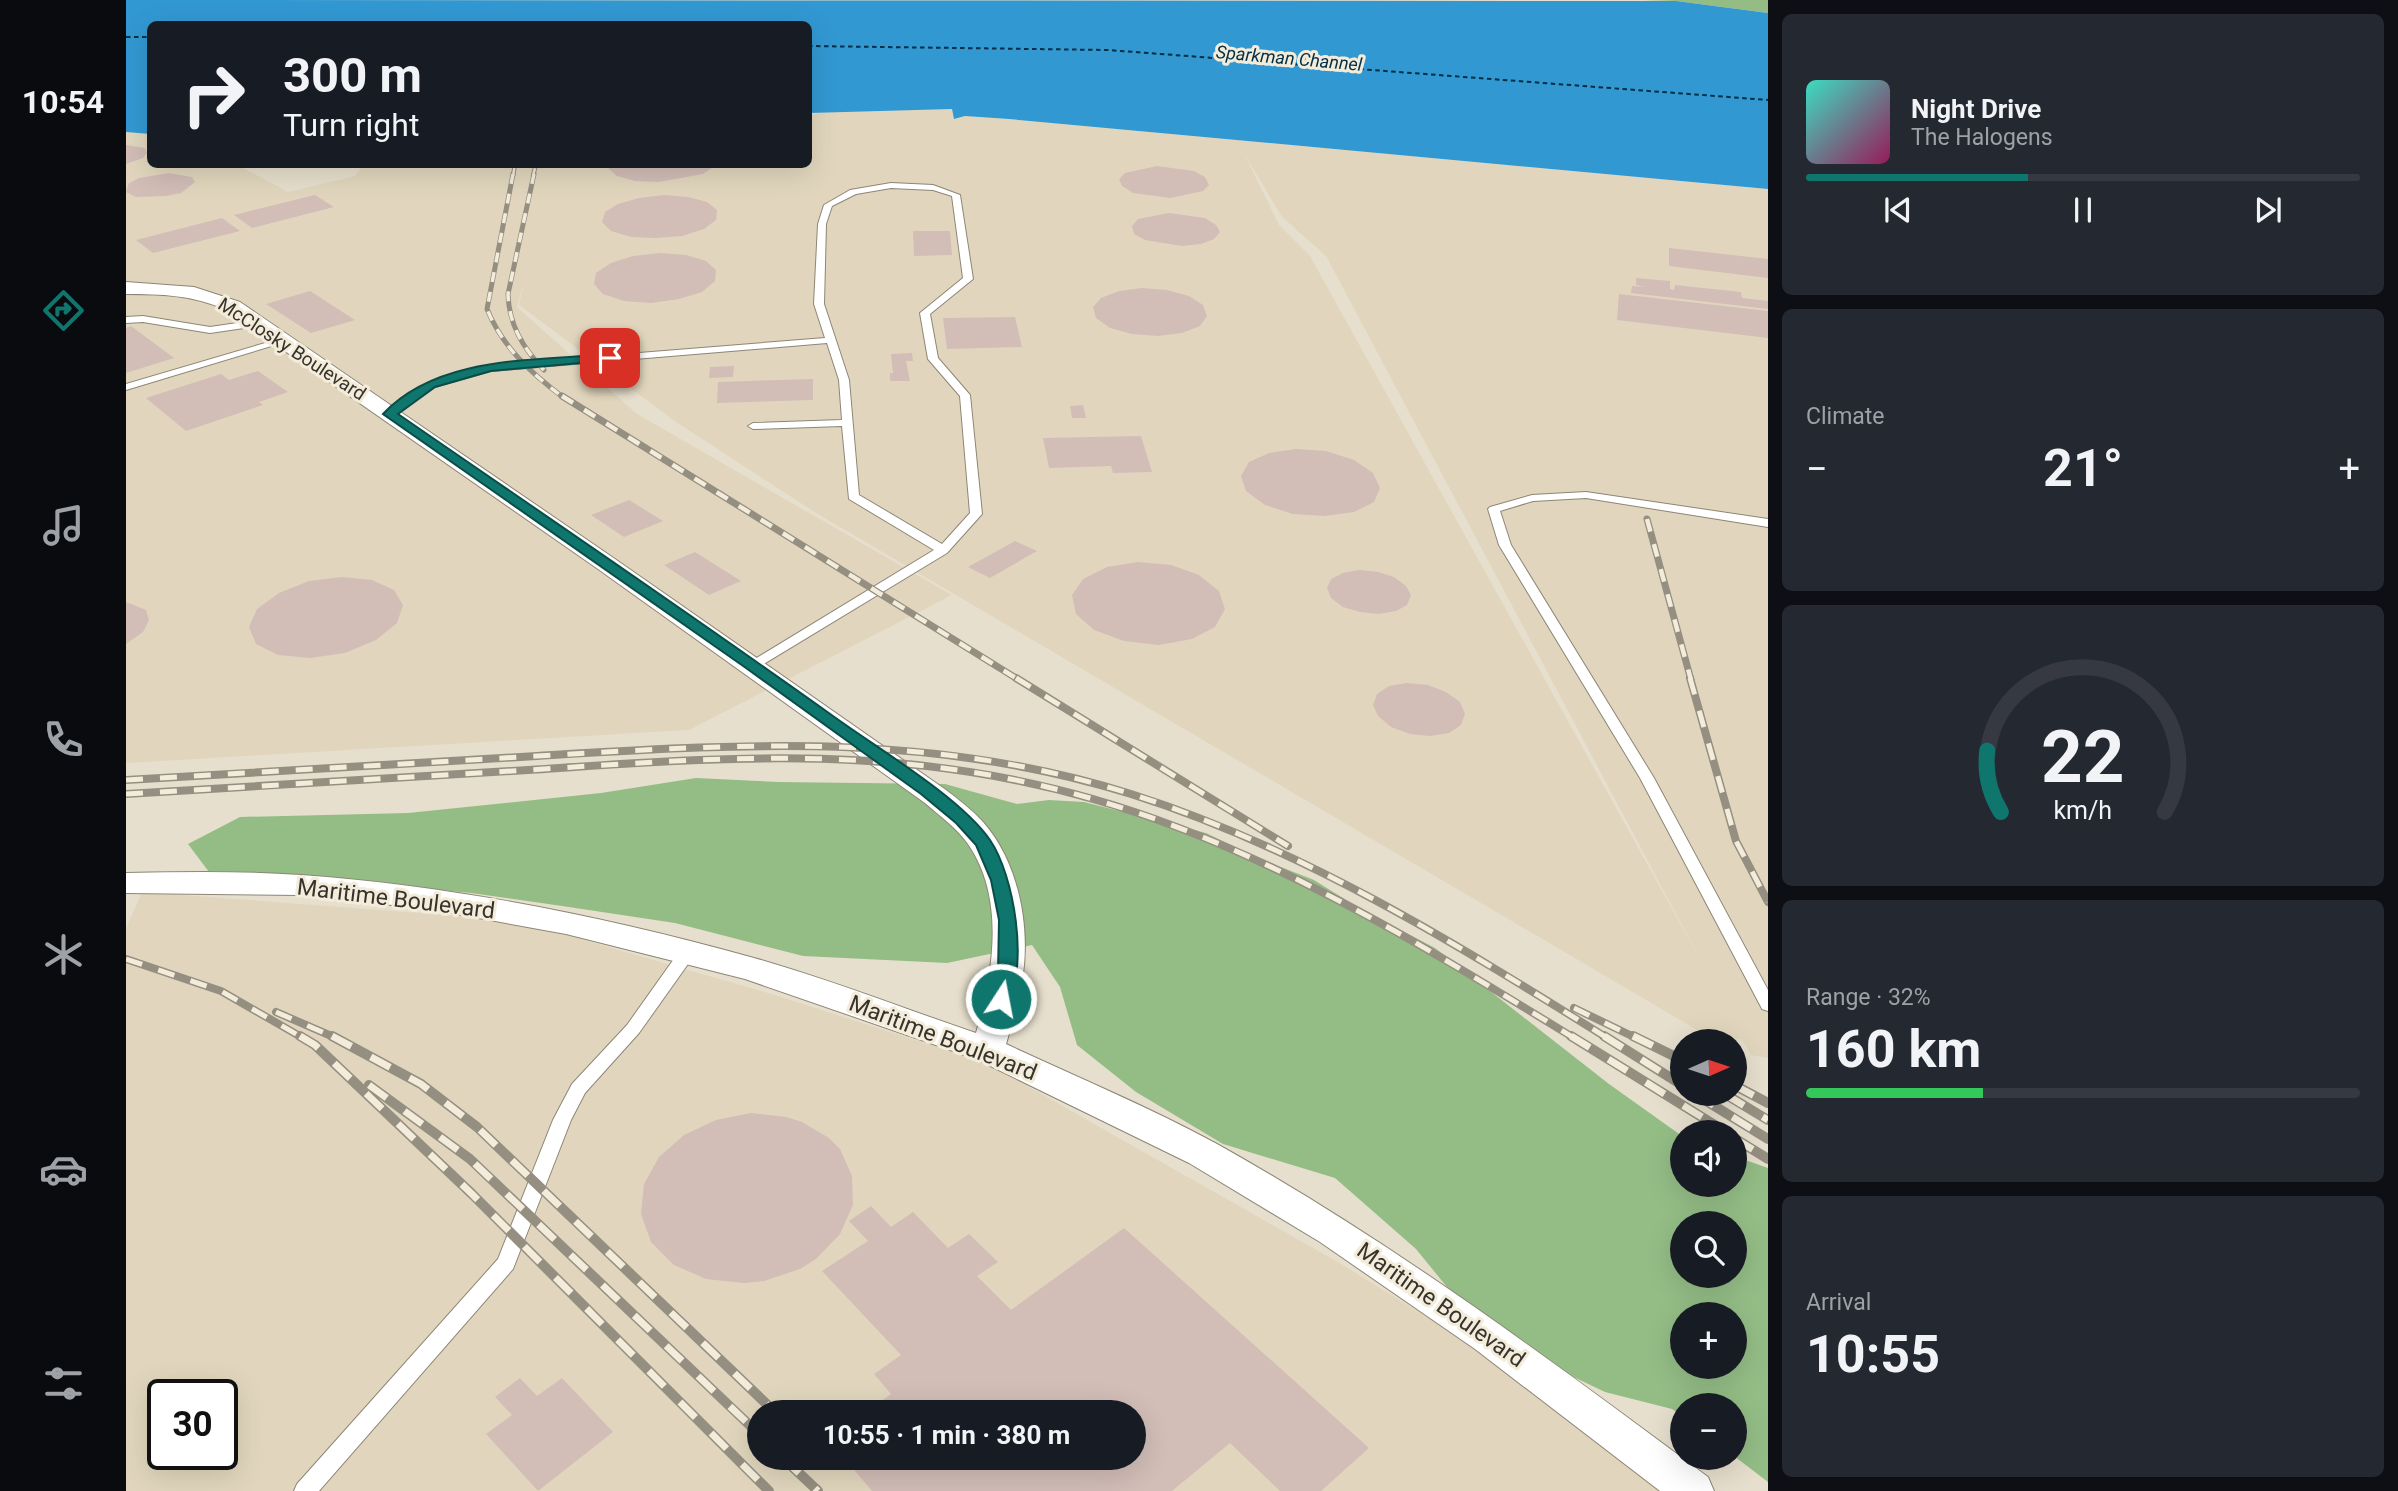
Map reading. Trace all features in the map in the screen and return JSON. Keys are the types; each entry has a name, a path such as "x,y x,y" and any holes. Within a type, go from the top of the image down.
{"street":[{"name":"McClosky Boulevard","path":"126,288 176,289 209,296 233,306 752,665 962,819 983,843 1000,880 1007,920 1007,973 988,1050"},
{"name":"Maritime Boulevard","path":"126,883 300,886 429,899 566,923 752,969 988,1050 1202,1153 1333,1231 1489,1337 1693,1491"}],"lane":[{"path":"752,665 943,550 976,514 965,395 933,359 925,313 968,279 956,195 943,188 927,186 853,191 828,205 822,224 819,304 844,380 853,497 943,550"},
{"path":"126,320 144,319 210,330 258,323"},
{"path":"390,414 431,385 490,368 831,340"},
{"path":"126,387 283,341"},
{"path":"753,426 847,423"},
{"path":"1768,523 1586,495 1532,498 1494,509 1505,545 1647,778 1768,1005"},
{"path":"305,1491 506,1262 562,1120 578,1089 633,1029 687,953"}],"shaded area":[{"path":"952,109 954,119 965,116 1009,119 1768,189 1768,1058 1751,1055 1747,1048 1747,1029 1696,1029 816,513 676,422 519,305 524,281 517,307 637,414 952,595 689,730 126,763 126,132 147,134 147,168 244,168 288,192 355,176 361,168 812,168 812,115 825,111","holes":["1245,155 1282,217 1326,256 1701,961 1310,256 1279,225"]},
{"path":"142,892 514,920 775,995 987,1063 1343,1265 1501,1363 1665,1491 126,1491 126,928"}],"green space":[{"path":"1642,0 1768,0 1768,13 1676,1"},
{"path":"696,778 945,784 1017,804 1049,800 1084,802 1206,833 1258,858 1314,880 1362,910 1435,948 1609,1084 1670,1127 1670,1197 1747,1197 1747,1161 1768,1168 1768,1482 1747,1466 1747,1393 1670,1393 1670,1408 1605,1392 1486,1335 1416,1249 1335,1178 1223,1144 1136,1092 1077,1045 1060,987 1032,945 947,963 803,956 675,923 471,893 271,873 209,872 188,844 240,817 408,813 601,793"}],"water":[{"name":"Sparkman Channel","path":"126,0 1676,1 1768,13 1768,189 1009,119 965,116 954,119 952,109 812,113 812,21 147,21 147,134 126,132"}],"building":[{"path":"126,145 145,148 147,153 143,158 126,164"},
{"path":"1157,166 1194,171 1205,177 1209,185 1203,191 1170,198 1133,193 1122,186 1119,179 1125,173"},
{"path":"608,168 711,168 703,174 659,182 635,181 617,176"},
{"path":"169,173 192,177 195,182 181,193 166,196 136,197 126,192 129,183 139,178"},
{"path":"315,195 334,207 252,228 234,215"},
{"path":"664,195 707,202 717,210 716,220 704,229 682,236 656,238 631,237 611,231 602,222 605,212 618,204"},
{"path":"1169,213 1205,218 1216,225 1220,232 1214,239 1201,244 1182,246 1145,240 1134,234 1132,226 1138,219"},
{"path":"222,218 240,231 153,253 136,240"},
{"path":"913,231 950,231 952,255 914,256"},
{"path":"1669,248 1768,259 1768,278 1669,266"},
{"path":"660,253 686,255 706,261 716,270 715,281 702,292 651,303 624,301 603,294 594,284 596,273 611,263 633,256"},
{"path":"1636,278 1670,281 1670,289 1674,290 1675,285 1741,292 1742,298 1768,301 1768,309 1631,293 1632,286 1645,287 1636,285"},
{"path":"1142,288 1167,290 1189,296 1203,305 1207,316 1200,326 1182,333 1158,336 1132,334 1110,328 1096,318 1093,307 1101,298 1119,291"},
{"path":"310,291 355,320 311,333 266,304"},
{"path":"1619,294 1768,311 1768,338 1617,320"},
{"path":"1015,317 1022,347 947,349 943,318"},
{"path":"131,326 174,358 126,373 126,328"},
{"path":"912,353 913,361 906,361 910,381 890,381 890,373 893,373 891,354"},
{"path":"734,366 733,377 709,378 710,367"},
{"path":"258,371 288,392 259,402 263,405 186,431 146,398 221,374 229,380"},
{"path":"813,379 813,400 717,403 718,382"},
{"path":"1083,405 1086,418 1072,418 1070,406"},
{"path":"1141,436 1152,472 1113,473 1111,466 1049,468 1043,438"},
{"path":"1296,449 1326,451 1354,460 1373,473 1380,488 1374,502 1354,512 1325,516 1293,514 1265,505 1246,491 1241,476 1249,462 1269,453"},
{"path":"629,500 663,521 624,537 591,515"},
{"path":"1015,541 1037,551 990,578 968,567"},
{"path":"695,552 741,581 709,595 664,565"},
{"path":"1138,562 1171,565 1199,575 1219,591 1225,609 1215,627 1192,639 1159,645 1124,641 1094,630 1076,614 1072,595 1083,579 1107,567"},
{"path":"1359,570 1394,577 1406,586 1411,595 1407,605 1396,611 1379,614 1343,607 1331,598 1327,588 1331,579"},
{"path":"342,577 372,580 394,590 403,605 397,623 376,640 345,653 310,658 278,655 256,644 249,627 257,609 279,593 309,581"},
{"path":"126,602 146,610 149,620 143,632 126,644"},
{"path":"1407,683 1428,685 1446,692 1460,702 1465,714 1461,725 1449,733 1430,736 1410,734 1391,727 1378,716 1373,705 1377,694 1389,686"},
{"path":"751,1113 786,1117 802,1122 829,1138 840,1149 852,1176 853,1205 840,1234 816,1259 800,1269 764,1281 744,1283 706,1279 674,1265 651,1242 641,1214 644,1184 659,1157 684,1135 716,1120"},
{"path":"871,1206 891,1227 913,1212 948,1248 969,1234 998,1262 977,1276 1011,1310 1124,1228 1369,1448 1321,1491 1280,1491 1230,1443 1172,1491 872,1491 854,1470 1146,1470 1146,1400 883,1400 891,1394 874,1374 901,1355 822,1271 868,1241 849,1221"},
{"path":"520,1378 537,1396 562,1378 613,1432 538,1491 486,1434 512,1415 495,1397"}],"ferry route":[{"path":"126,37 147,37"},
{"path":"812,46 1108,50 1768,100"}],"railway":[{"path":"513,176 514,168"},
{"path":"533,176 535,168"},
{"path":"513,174 487,309 501,336 519,359 564,398"},
{"path":"534,174 508,294 514,326 544,370"},
{"path":"562,396 1019,680"},
{"path":"1647,519 1691,680"},
{"path":"1016,678 1288,846"},
{"path":"1690,678 1736,841 1768,902"},
{"path":"126,780 762,746 909,751 983,760 1056,774 1131,794 1256,842 1317,870 1435,933 1607,1038"},
{"path":"126,794 672,761 812,759 951,769 1021,781 1093,799 1220,844 1281,872 1400,934 1574,1038"},
{"path":"126,959 221,991 303,1038"},
{"path":"1574,1008 1636,1038"},
{"path":"276,1012 335,1037"},
{"path":"300,1036 315,1045 472,1194 769,1491"},
{"path":"1571,1036 1707,1120"},
{"path":"1604,1036 1670,1077"},
{"path":"1633,1036 1670,1054"},
{"path":"335,1037 421,1084 477,1127 762,1400"},
{"path":"369,1085 470,1159 747,1423"},
{"path":"1747,1092 1768,1103"},
{"path":"1714,1106 1768,1139"},
{"path":"1745,1106 1768,1120"},
{"path":"1747,1146 1768,1159"},
{"path":"796,1470 818,1491"}],"route":[{"path":"610,358 490,368 431,385 390,414 752,665 962,819 983,843 1000,880 1007,920 1007,973 1001,999"}]}
